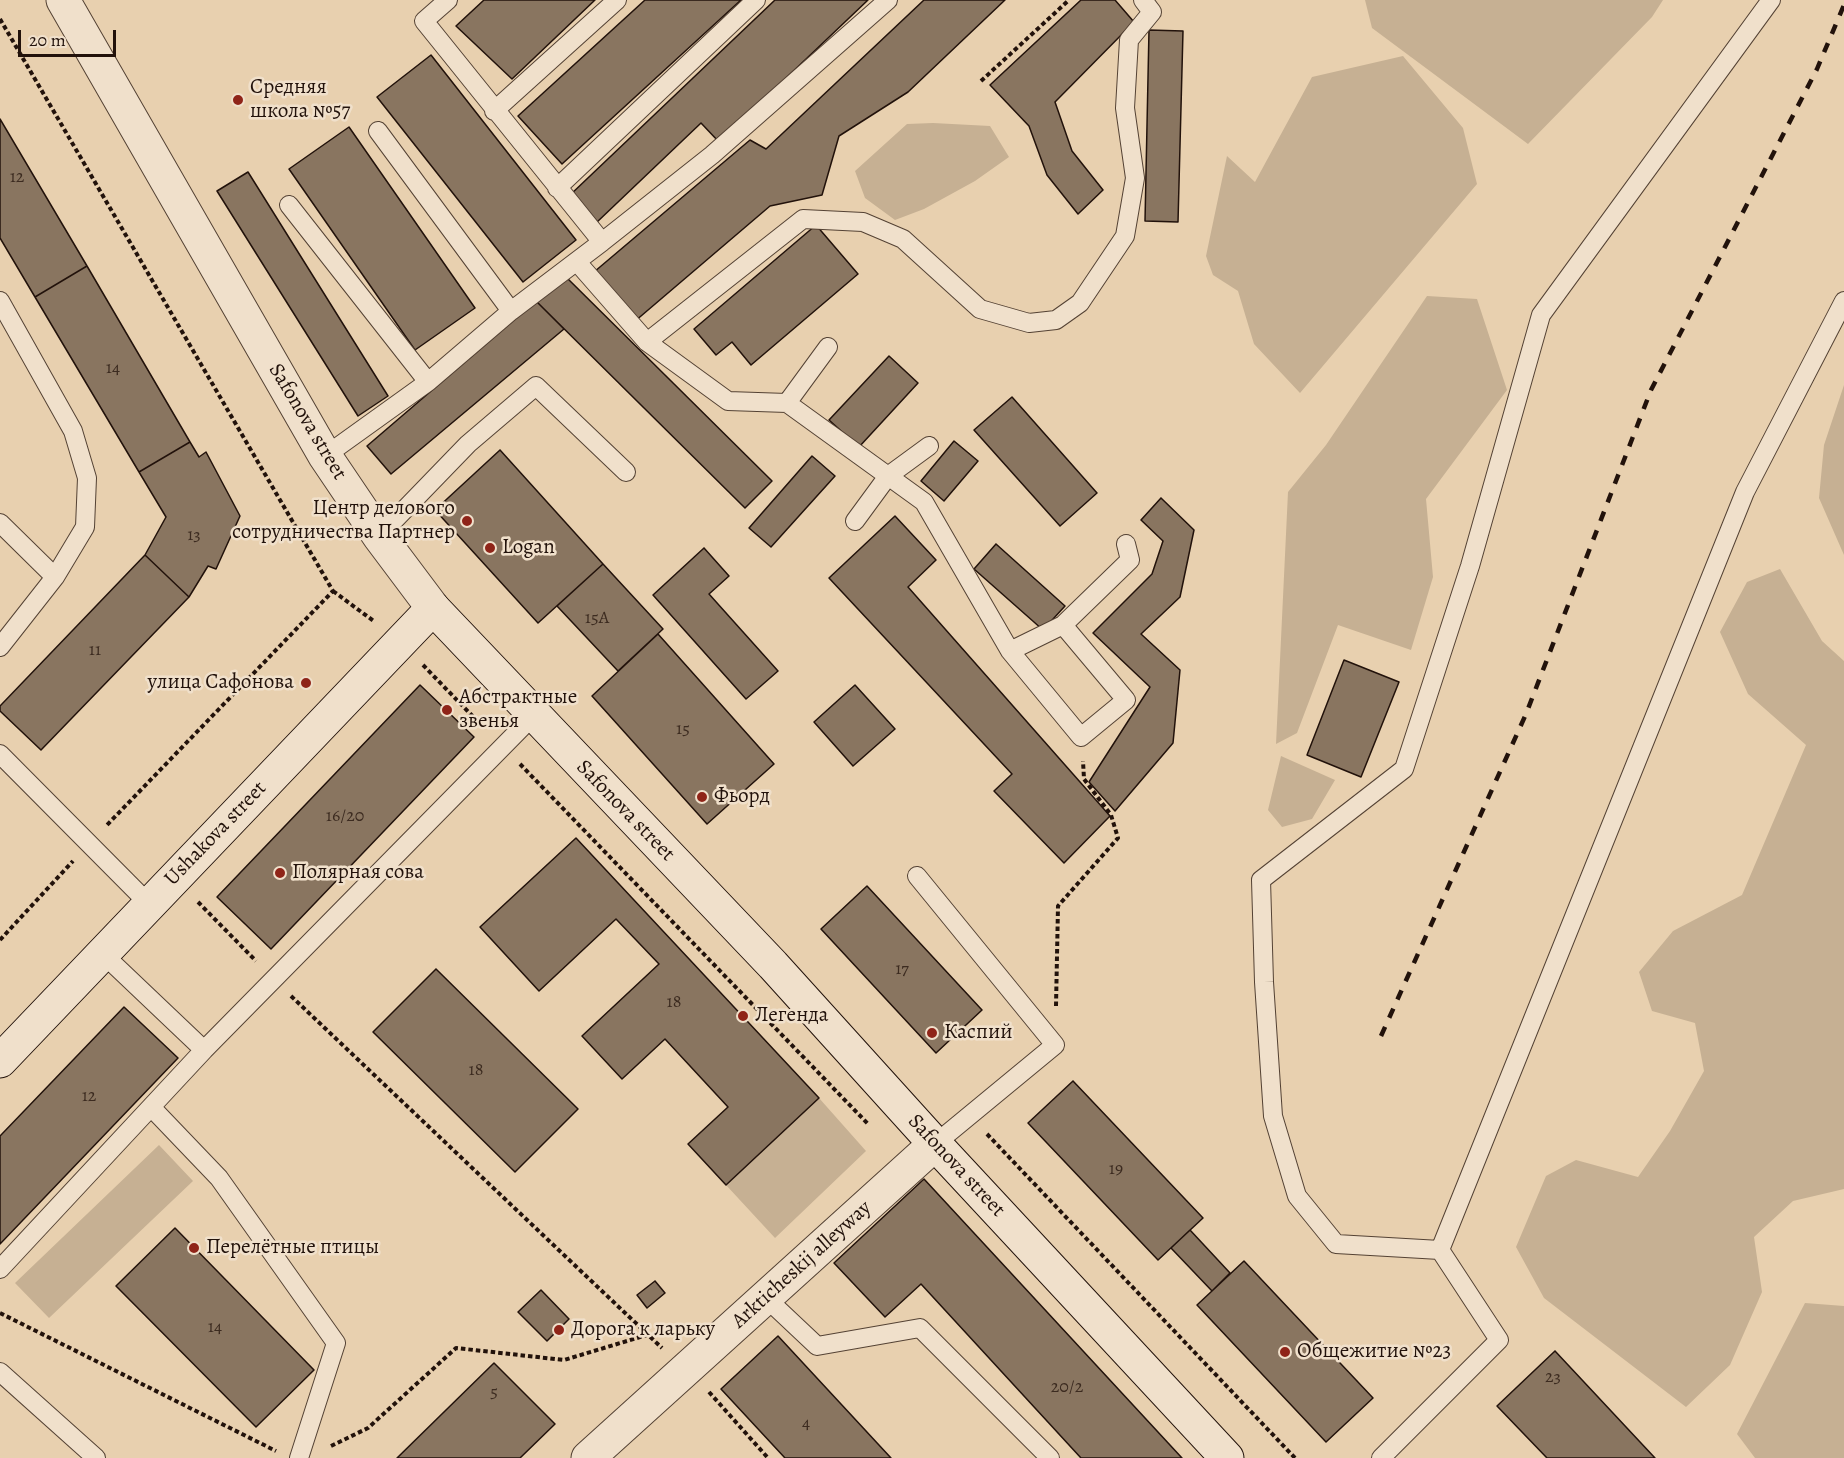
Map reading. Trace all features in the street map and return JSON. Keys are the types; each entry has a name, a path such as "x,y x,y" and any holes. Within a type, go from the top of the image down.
{"street":[{"name":"Safonova street","path":"63,0 325,456 379,536 433,608 533,716 773,965 934,1144 1227,1458"},
{"name":"Ushakova street","path":"0,1061 433,608"},
{"name":"Arkticheskij alleyway","path":"590,1458 934,1144"}],"lane":[{"path":"448,0 424,21 602,242"},
{"path":"495,111 617,0"},
{"path":"557,188 756,0"},
{"path":"325,456 428,382 512,311 712,155 888,0"},
{"path":"647,342 803,219 863,222 903,239 980,309 1029,323 1056,320 1080,303 1125,236 1135,178 1125,108 1130,40 1152,12 1143,0"},
{"path":"1440,1250 1336,1244 1297,1196 1273,1116 1264,982 1261,880 1404,769 1470,566 1541,315 1771,0"},
{"path":"378,131 512,311"},
{"path":"288,205 428,382"},
{"path":"577,262 647,342 728,401 787,403 924,502 1010,651 1081,736 1126,700 1063,625"},
{"path":"0,301 73,430 87,478 85,527 55,577 0,647"},
{"path":"1440,1250 1745,492 1844,301"},
{"path":"787,403 828,347"},
{"path":"379,536 468,444 536,386 626,472"},
{"path":"855,521 888,476 929,446"},
{"path":"0,523 55,577"},
{"path":"1010,651 1063,625 1130,560 1126,544"},
{"path":"0,1269 204,1050 533,716"},
{"path":"0,754 149,904"},
{"path":"917,876 1055,1045 934,1144"},
{"path":"103,954 204,1050"},
{"path":"152,1108 219,1178 336,1343 299,1458"},
{"path":"1381,1458 1470,1373 1499,1340 1440,1250"},
{"path":"765,1297 817,1346 920,1328 1050,1458"},
{"path":"0,1372 96,1458"}],"path":[{"path":"981,81 1069,0"},
{"path":"0,19 333,591 400,641 872,1127"},
{"path":"0,940 90,843 333,591"},
{"path":"1055,1045 1058,906 1118,838 1111,815 1084,779 1081,736"},
{"path":"175,878 275,980 647,1335 688,1370 768,1458"},
{"path":"970,1116 1295,1458"},
{"path":"0,1313 280,1453"},
{"path":"326,1448 368,1428 456,1348 564,1360 647,1335"}],"shaded area":[{"path":"1365,0 1663,0 1652,17 1528,144 1372,28"},
{"path":"1403,56 1463,128 1477,184 1300,393 1254,344 1238,291 1213,275 1206,256 1227,156 1255,182 1312,77"},
{"path":"907,124 990,126 1009,157 975,181 924,209 895,220 865,198 855,171"},
{"path":"1427,296 1477,299 1507,390 1426,499 1433,577 1411,650 1338,625 1297,733 1276,744 1288,492 1326,445"},
{"path":"1844,385 1844,555 1819,498 1824,445"},
{"path":"1780,569 1822,641 1844,661 1844,1189 1793,1201 1754,1237 1762,1292 1730,1365 1686,1407 1544,1298 1516,1247 1546,1176 1576,1160 1638,1177 1670,1131 1704,1071 1695,1023 1652,1011 1639,972 1673,931 1742,895 1806,745 1748,694 1720,632 1747,582"},
{"path":"1281,756 1335,780 1312,819 1282,827 1268,810"},
{"path":"819,1098 866,1151 775,1238 726,1185"},
{"path":"159,1145 193,1181 49,1318 15,1283"},
{"path":"1805,1303 1844,1306 1844,1458 1755,1458 1737,1434"}],"building":[{"path":"484,0 595,0 512,79 456,26"},
{"path":"645,0 741,0 562,164 518,116"},
{"path":"775,0 868,0 719,142 701,123 596,223 569,196"},
{"path":"924,0 1005,0 908,92 839,136 822,195 770,206 634,322 594,272 750,140 766,149"},
{"path":"1081,0 1115,0 1134,22 1055,102 1072,151 1103,190 1078,214 1047,175 1029,126 990,85"},
{"path":"1149,30 1183,31 1178,222 1145,221"},
{"path":"431,55 576,240 523,282 377,97"},
{"path":"0,119 87,266 35,297 0,238"},
{"path":"349,127 475,308 415,350 289,169"},
{"path":"248,172 388,396 358,416 217,191"},
{"path":"816,225 858,274 751,365 732,342 716,355 694,329"},
{"path":"87,266 190,442 139,472 35,297"},
{"path":"563,274 772,481 745,508 536,301"},
{"path":"536,301 564,329 391,474 367,446"},
{"path":"889,356 918,383 859,447 829,420"},
{"path":"1012,397 1097,493 1060,526 974,430"},
{"path":"954,441 978,461 944,501 921,481"},
{"path":"190,442 199,457 206,452 240,516 216,569 208,566 189,597 145,555 166,517 139,472"},
{"path":"500,450 603,564 538,623 435,510"},
{"path":"812,456 835,476 771,547 749,528"},
{"path":"1161,498 1194,530 1180,597 1141,634 1180,670 1173,743 1115,811 1089,782 1150,687 1093,633 1152,574 1163,541 1141,520"},
{"path":"895,516 936,560 908,587 1110,816 1064,863 994,791 1012,774 829,578"},
{"path":"996,544 1065,606 1043,630 974,569"},
{"path":"704,548 729,576 709,594 778,671 746,699 653,595"},
{"path":"145,555 189,597 41,750 0,711 0,706"},
{"path":"603,564 663,629 618,671 557,606"},
{"path":"658,634 774,764 707,824 592,696"},
{"path":"1344,660 1399,682 1361,777 1307,755"},
{"path":"420,685 474,737 271,949 217,897"},
{"path":"855,685 895,729 853,766 814,722"},
{"path":"576,838 819,1098 726,1185 688,1144 728,1107 665,1039 622,1079 582,1036 659,964 616,919 539,991 480,927"},
{"path":"867,886 982,1010 936,1053 821,929"},
{"path":"436,969 578,1109 515,1172 373,1032"},
{"path":"124,1007 178,1058 0,1244 0,1136"},
{"path":"1073,1081 1203,1218 1158,1260 1028,1123"},
{"path":"924,1179 1182,1458 1081,1458 921,1284 885,1317 834,1263"},
{"path":"175,1228 314,1370 256,1427 116,1286"},
{"path":"1190,1230 1230,1273 1212,1291 1171,1248"},
{"name":"Общежитие №23","path":"1244,1261 1373,1398 1326,1442 1197,1305"},
{"path":"655,1281 665,1293 647,1308 637,1295"},
{"path":"541,1290 569,1319 547,1341 518,1312"},
{"path":"778,1336 891,1458 785,1458 721,1389"},
{"path":"1555,1351 1655,1458 1547,1458 1497,1406"},
{"path":"494,1363 555,1424 520,1458 397,1458"}],"railway":[{"path":"1381,1036 1526,714 1651,390 1817,69 1844,5"}],"place":[{"name":"Средняя школа №57","path":"238,100"},
{"name":"Центр делового сотрудничества Партнер","path":"467,521"},
{"name":"Logan","path":"490,548"},
{"name":"улица Сафонова","path":"306,683"},
{"name":"Абстрактные звенья","path":"447,710"},
{"name":"Фьорд","path":"702,797"},
{"name":"Полярная сова","path":"280,873"},
{"name":"Легенда","path":"743,1016"},
{"name":"Каспий","path":"932,1033"},
{"name":"Перелётные птицы","path":"194,1248"},
{"name":"Дорога к ларьку","path":"559,1330"},
{"name":"Общежитие №23","path":"1285,1352"}]}
